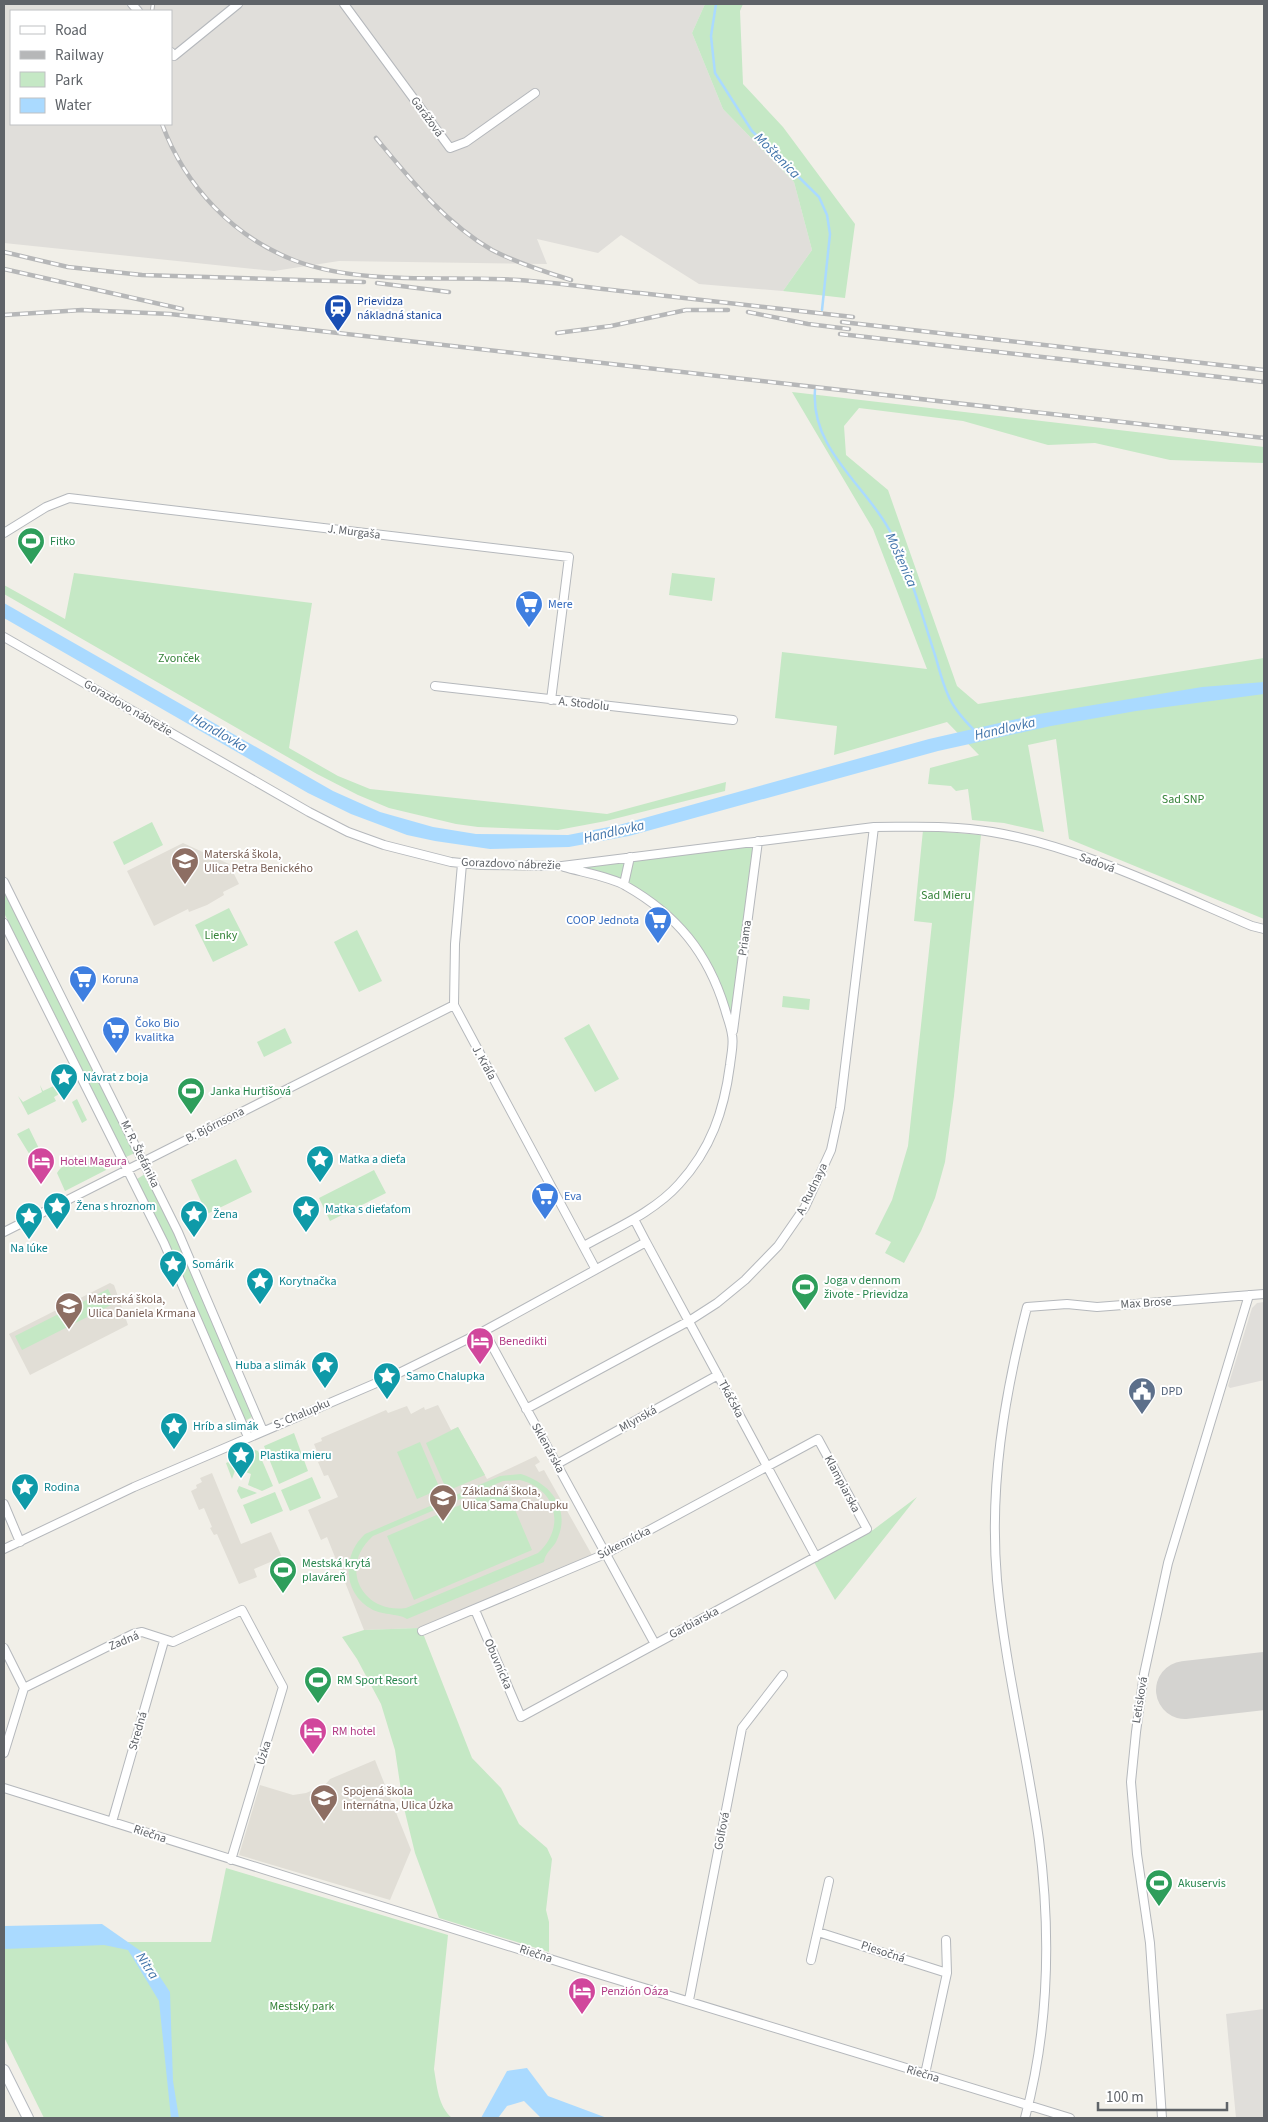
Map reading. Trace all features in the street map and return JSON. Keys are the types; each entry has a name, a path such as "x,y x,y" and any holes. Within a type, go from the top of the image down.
{"street":[{"path":"173,54 238,4"},
{"name":"Garážová","path":"344,4 450,148 466,142 535,93"},
{"name":"J. Murgaša","path":"4,533 46,506 69,498 569,557 551,700"},
{"name":"Gorazdovo nábrežie","path":"4,637 333,825 384,846 462,864 562,866 874,827 921,827"},
{"name":"A. Stodolu","path":"435,686 733,720"},
{"name":"A. Rudnaya","path":"526,1409 689,1320 716,1303 746,1280 778,1246 804,1207 830,1150 844,1086 874,827"},
{"name":"Sadová","path":"921,827 992,832 1038,843 1087,859 1252,926 1264,929"},
{"name":"Priama","path":"634,1219 672,1191 701,1156 717,1124 726,1094 758,841"},
{"path":"624,884 630,857"},
{"name":"J. Kráľa","path":"462,864 455,944 454,1006 584,1246"},
{"path":"562,866 624,884 662,911 680,927 708,965 717,984 732,1035"},
{"name":"M. R. Štefánika","path":"4,882 180,1236 263,1431"},
{"name":"M. R. Štefánika","path":"4,923 164,1244 248,1437"},
{"name":"B. Bjőrnsona","path":"4,1232 454,1006"},
{"path":"595,1268 584,1246 634,1219 646,1242"},
{"name":"Tkáčska","path":"646,1242 816,1557"},
{"name":"S. Chalupku","path":"4,1549 134,1487 395,1375 484,1330 646,1242"},
{"name":"Max Brose","path":"1028,2106 1042,2035 1046,1973 1046,1919 1039,1841 1004,1636 997,1580 995,1525 996,1482 1004,1410 1012,1364 1027,1307 1067,1304 1097,1307 1264,1294"},
{"name":"Letisková","path":"1162,2118 1150,1942 1138,1854 1131,1782 1136,1732 1144,1674 1168,1563 1249,1295"},
{"name":"Sklenárska","path":"484,1330 655,1644"},
{"name":"Mlynská","path":"557,1464 718,1375"},
{"name":"Súkennícka","path":"422,1631 605,1554 818,1439"},
{"name":"Klampiarska","path":"818,1439 866,1529"},
{"path":"4,1504 20,1542"},
{"name":"Garbiarska","path":"520,1717 866,1529"},
{"name":"Zadná","path":"24,1688 133,1634 142,1632 173,1642 242,1610 262,1648"},
{"name":"Obuvnícka","path":"475,1610 520,1717"},
{"name":"Stredná","path":"112,1822 164,1640"},
{"path":"4,1648 24,1688 4,1753"},
{"name":"Úzka","path":"231,1860 283,1687 262,1648"},
{"name":"Golfová","path":"689,2000 742,1728 783,1675"},
{"name":"Riečna","path":"4,1788 231,1860 1070,2118"},
{"path":"811,1960 828,1882"},
{"name":"Piesočná","path":"818,1932 947,1973"},
{"path":"925,2074 947,1973 946,1940"},
{"path":"4,2070 28,2118"},
{"path":"1025,2118 1028,2106"}],"shaded area":[{"path":"4,4 705,4 692,33 723,109 794,182 812,250 783,291 699,284 621,235 598,253 537,239 547,264 339,261 274,271 4,243"},
{"name":"Materská škola, Ulica Petra Benického","path":"183,843 229,864 239,884 223,892 224,895 207,905 189,912 188,909 154,926 127,871"},
{"name":"Materská škola, Ulica Daniela Krmana","path":"110,1283 114,1285 128,1325 30,1375 9,1334"},
{"path":"1264,1302 1264,1380 1230,1388 1228,1386 1252,1308 1257,1303"},
{"name":"Základná škola, Ulica Sama Chalupku","path":"438,1405 451,1430 458,1427 487,1479 536,1456 540,1462 535,1465 539,1472 544,1470 592,1555 418,1628 364,1630 327,1537 321,1540 308,1510 338,1497 328,1475 324,1476 318,1462 321,1461 314,1444 322,1441 321,1438 386,1410 388,1413 407,1406 411,1414 424,1407 425,1410"},
{"path":"212,1473 241,1544 271,1532 282,1557 254,1569 257,1577 239,1584 217,1534 214,1535 210,1528 212,1527 204,1508 199,1510 191,1491 202,1482 200,1478"},
{"name":"Spojená škola internátna, Ulica Úzka","path":"375,1760 411,1850 390,1900 239,1855 260,1785 293,1795 306,1793 325,1785 330,1779"},
{"path":"1264,2009 1264,2118 1236,2118 1226,2014"}],"green space":[{"path":"705,4 743,4 740,11 743,84 783,127 855,224 845,298 783,291 812,250 794,182 723,109 692,33"},
{"name":"Sad SNP","path":"792,392 1264,447 1264,463 1170,460 1095,443 1048,445 963,421 859,408 844,426 846,455 888,490 957,686 978,704 1264,658 1264,919 1069,839 1056,739 1028,745 1044,832 1004,823 972,820 968,789 956,791 951,786 928,784 930,768 979,755 947,722 834,755 837,726 775,718 782,652 927,669 873,529"},
{"name":"Zvonček","path":"74,573 312,603 289,748 338,776 370,789 607,814 726,782 725,791 606,821 558,830 478,827 456,824 389,808 317,774 4,594 4,585 65,619"},
{"path":"672,573 715,578 712,601 669,595"},
{"path":"152,822 163,845 124,865 113,842"},
{"name":"Sad Mieru","path":"923,830 981,835 954,1096 945,1162 935,1198 921,1231 904,1263 885,1253 891,1242 875,1234 892,1200 908,1146 932,923 914,921"},
{"path":"757,842 732,1028 715,984 680,927 625,884 560,866"},
{"path":"4,891 135,1153 126,1157 4,913"},
{"name":"Lienky","path":"229,908 248,945 213,962 195,925"},
{"path":"357,930 382,981 359,992 334,942"},
{"path":"783,996 810,999 809,1010 782,1007"},
{"path":"589,1024 619,1079 595,1092 564,1038"},
{"path":"285,1028 292,1043 264,1057 257,1042"},
{"path":"62,1074 63,1092 54,1097 56,1101 28,1115 18,1096 23,1102 42,1092 40,1085 43,1091 62,1082 59,1076"},
{"path":"77,1099 87,1120 82,1123 72,1102"},
{"path":"29,1128 49,1169 41,1173 17,1134"},
{"path":"99,1156 106,1170 65,1191 57,1173 61,1168 71,1162"},
{"path":"236,1159 252,1192 207,1214 191,1180"},
{"path":"374,1170 386,1193 330,1221 319,1198"},
{"path":"145,1174 175,1234 252,1417 245,1421 193,1299 137,1179"},
{"path":"108,1289 115,1303 22,1350 15,1336"},
{"path":"458,1427 485,1475 447,1491 426,1443"},
{"path":"294,1433 308,1471 279,1484 264,1446"},
{"path":"420,1442 440,1489 417,1499 397,1452"},
{"path":"255,1450 258,1451 273,1486 262,1491 248,1485 251,1474 240,1470 244,1455"},
{"path":"240,1457 232,1479 226,1463"},
{"path":"521,1474 532,1478 550,1491 556,1500 562,1519 560,1530 556,1542 547,1554 544,1562 407,1619 401,1616 377,1612 363,1603 351,1585 349,1564 357,1543 365,1534 500,1476","holes":["520,1480 533,1485 549,1500 553,1510 554,1521 547,1543 538,1553 406,1608 391,1608 377,1604 367,1596 360,1586 356,1574 357,1561 363,1548 373,1536 503,1481"]},
{"path":"312,1477 321,1498 290,1511 281,1490"},
{"path":"239,1486 257,1493 241,1499 237,1491"},
{"path":"505,1486 532,1550 414,1600 387,1536"},
{"path":"275,1492 283,1511 251,1524 243,1505"},
{"path":"917,1497 835,1600 814,1562 873,1530"},
{"path":"418,1628 424,1636 472,1758 501,1788 519,1824 547,1848 552,1859 546,1910 549,1922 549,1952 439,1918 415,1853 403,1804 395,1750 381,1704 357,1659 342,1637 364,1630"},
{"name":"Mestský park","path":"226,1868 448,1935 434,2069 441,2102 452,2118 44,2118 4,2037 4,1942 211,1942"}],"water":[{"name":"Handlovka","path":"4,603 333,791 380,812 433,827 476,834 568,835 619,825 929,739 1039,714 1202,687 1264,682 1264,694 1136,711 1051,726 938,751 629,836 569,847 490,849 407,835 351,814 308,793 4,618"},
{"name":"Nitra","path":"102,1924 145,1954 170,1992 173,2081 179,2118 171,2118 159,2001 128,1950 104,1945 4,1949 4,1926"},
{"path":"527,2068 548,2096 607,2118 541,2118 524,2101 507,2106 498,2118 481,2118 507,2071"}],"waterway":[{"name":"Moštenica","path":"716,4 711,36 715,73 752,131 819,197 827,215 830,234 822,310"},
{"name":"Moštenica","path":"815,390 816,412 822,432 843,468 883,519 893,537 916,595 950,700 963,719 975,731"}],"runway":[{"path":"1185,1690 1264,1681"}],"railway":[{"path":"152,10 153,4"},
{"path":"162,125 184,168 214,207 252,238 273,251 322,269 378,277 534,281 853,317"},
{"path":"376,138 429,199 475,239 511,259 571,280"},
{"path":"4,252 68,267 142,275 364,282"},
{"path":"4,269 182,309"},
{"path":"377,283 449,292"},
{"path":"4,315 82,310 170,314 1264,438"},
{"path":"557,333 611,326 686,310 728,310"},
{"path":"748,312 808,324 849,329"},
{"path":"842,322 1264,370"},
{"path":"840,334 1264,382"}],"place":[{"name":"Prievidza nákladná stanica","path":"338,332"},
{"name":"Fitko","path":"31,565"},
{"name":"Mere","path":"529,628"},
{"name":"Materská škola, Ulica Petra Benického","path":"185,885"},
{"name":"COOP Jednota","path":"658,944"},
{"name":"Koruna","path":"83,1003"},
{"name":"Čoko Bio kvalitka","path":"116,1054"},
{"name":"Návrat z boja","path":"64,1101"},
{"name":"Janka Hurtišová","path":"191,1115"},
{"name":"Matka a dieťa","path":"320,1183"},
{"name":"Hotel Magura","path":"41,1185"},
{"name":"Eva","path":"545,1220"},
{"name":"Žena s hroznom","path":"57,1230"},
{"name":"Matka s dieťaťom","path":"306,1233"},
{"name":"Žena","path":"194,1238"},
{"name":"Na lúke","path":"29,1240"},
{"name":"Somárik","path":"173,1288"},
{"name":"Korytnačka","path":"260,1305"},
{"name":"Joga v dennom živote - Prievidza","path":"805,1311"},
{"name":"Materská škola, Ulica Daniela Krmana","path":"69,1330"},
{"name":"Benedikti","path":"480,1365"},
{"name":"Huba a slimák","path":"325,1389"},
{"name":"Samo Chalupka","path":"387,1400"},
{"name":"DPD","path":"1142,1415"},
{"name":"Hríb a slimák","path":"174,1450"},
{"name":"Plastika mieru","path":"241,1479"},
{"name":"Rodina","path":"25,1511"},
{"name":"Základná škola, Ulica Sama Chalupku","path":"443,1522"},
{"name":"Mestská krytá plaváreň","path":"283,1594"},
{"name":"RM Sport Resort","path":"318,1704"},
{"name":"RM hotel","path":"313,1755"},
{"name":"Spojená škola internátna, Ulica Úzka","path":"324,1822"},
{"name":"Akuservis","path":"1159,1907"},
{"name":"Penzión Oáza","path":"582,2015"}]}
